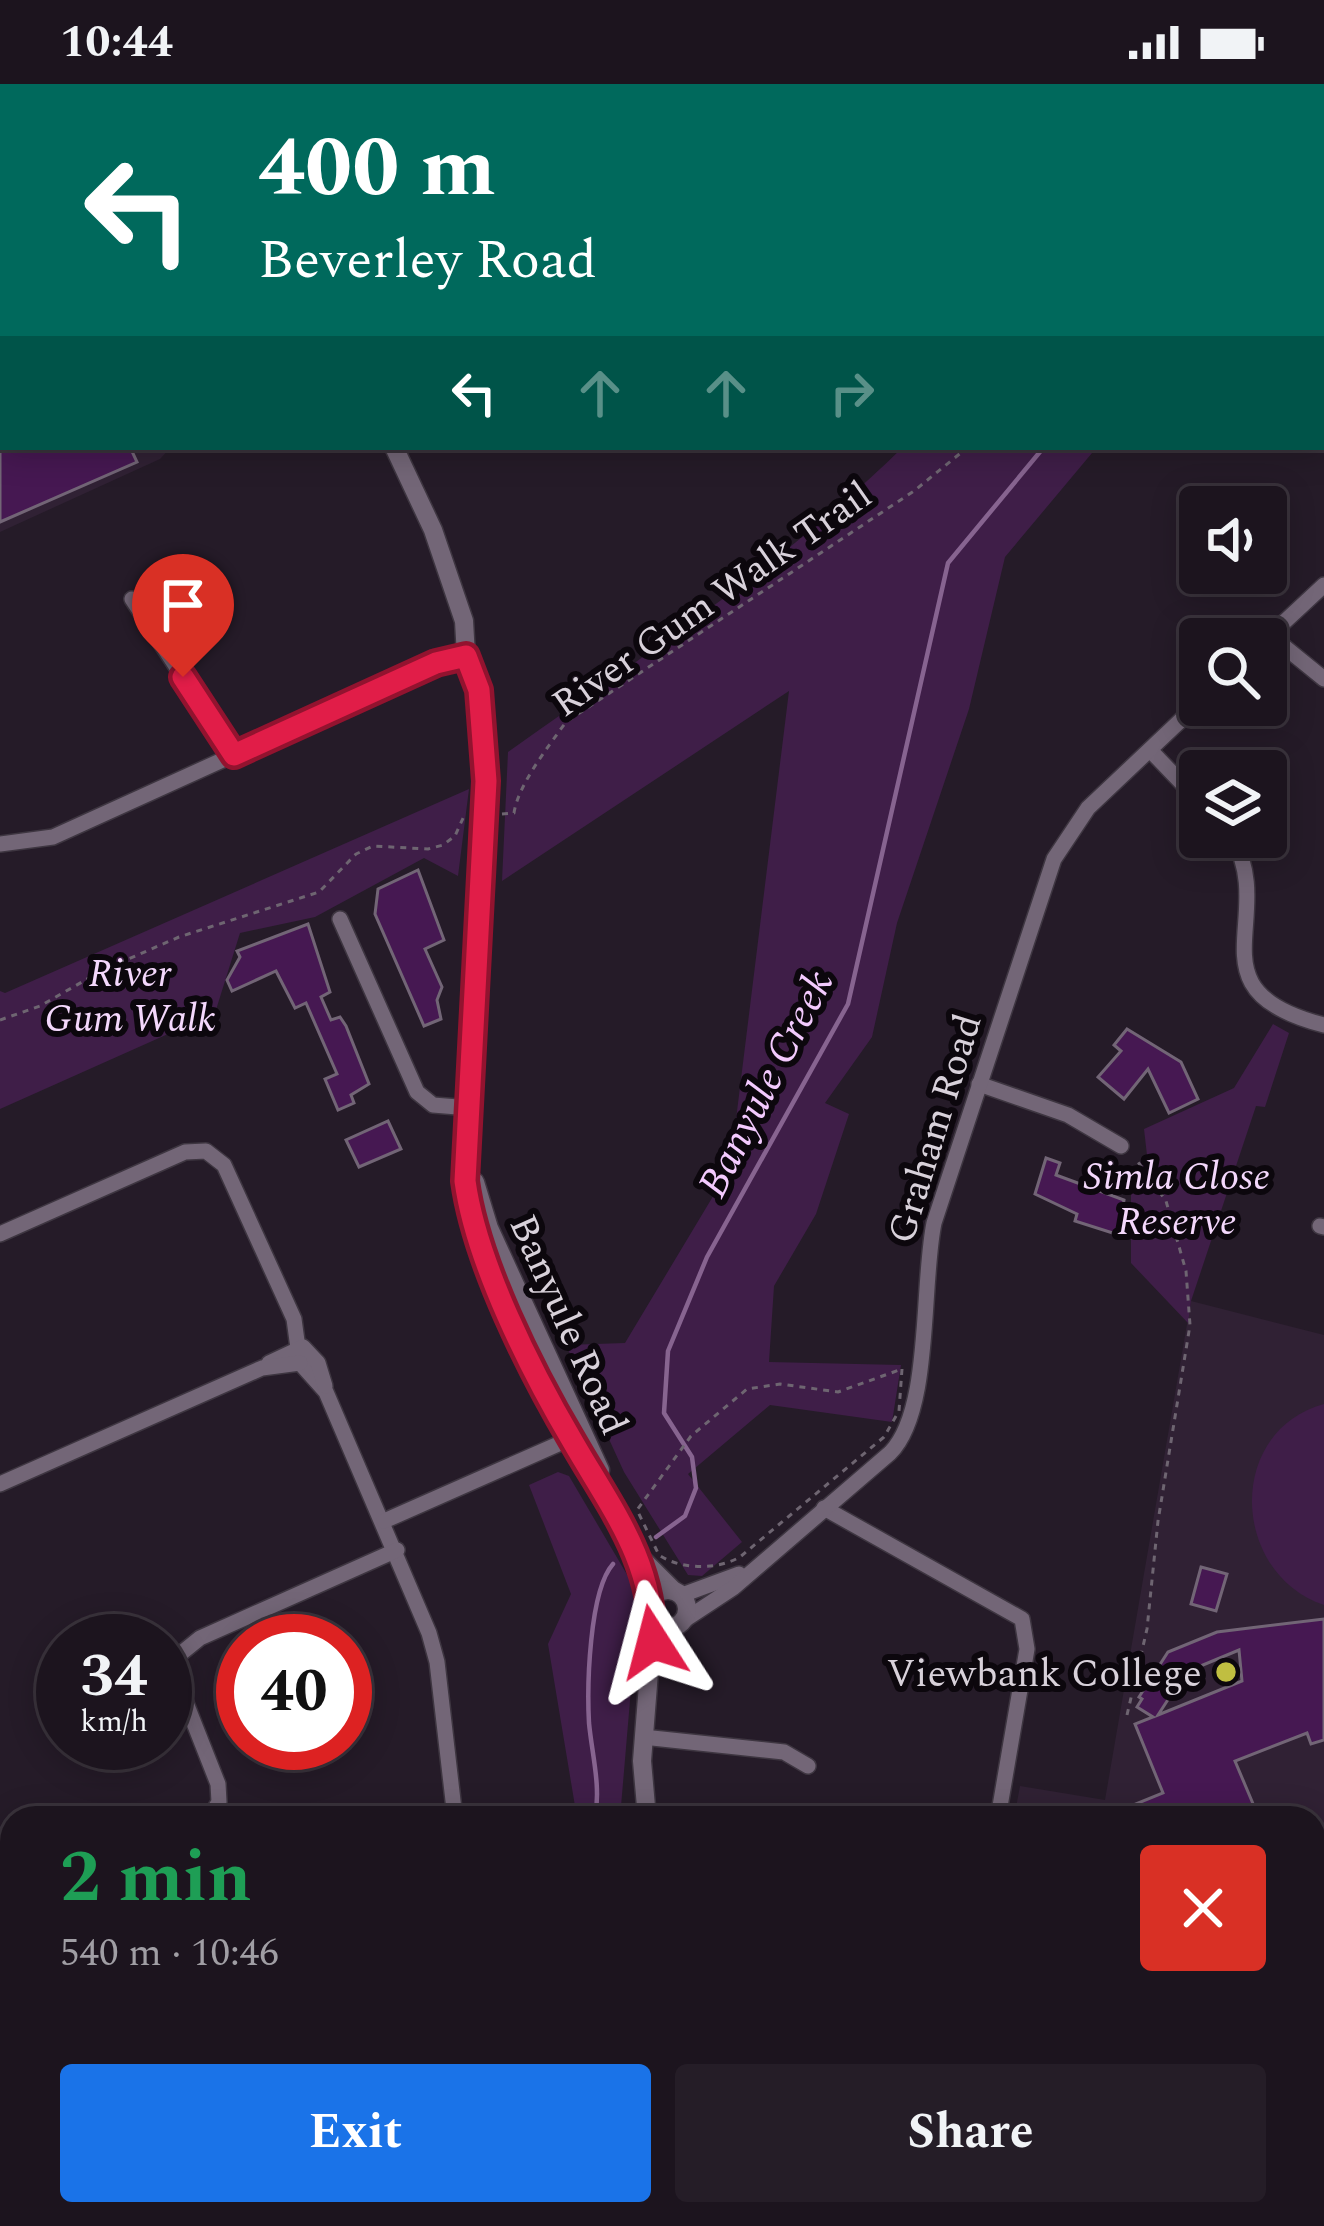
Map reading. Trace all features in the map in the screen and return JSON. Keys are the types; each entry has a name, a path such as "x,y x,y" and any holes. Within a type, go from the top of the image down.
{"street":[{"name":"Banyule Road","path":"395,450 433,530 464,621 466,656 481,707 485,814 465,1181 473,1228 628,1535 641,1558 678,1593"},
{"path":"1287,619 1324,585"},
{"path":"132,599 234,755"},
{"path":"1287,651 1324,679"},
{"path":"0,844 53,837 436,663 466,656"},
{"name":"Graham Road","path":"681,1623 734,1588 890,1453 912,1423 928,1249 1060,845 1088,808 1179,722"},
{"path":"1150,750 1179,780"},
{"path":"1240,858 1249,879 1241,947 1252,983 1279,1010 1324,1025"},
{"path":"340,919 417,1092 433,1105 470,1108"},
{"path":"979,1084 1068,1114 1120,1146"},
{"name":"Banyule Road","path":"469,1136 489,1228 546,1351 577,1435"},
{"path":"0,1234 185,1152 206,1151 230,1175 294,1319 300,1355"},
{"path":"0,1484 262,1369 300,1355 318,1363 326,1392 397,1550 437,1661 454,1806"},
{"path":"384,1521 577,1435"},
{"path":"824,1508 1022,1619 1027,1649 1000,1806"},
{"path":"216,1806 218,1784 175,1676 179,1655 200,1638 397,1550"},
{"name":"Banyule Road","path":"641,1558 651,1613 643,1737 646,1806"},
{"name":"Graham Road","path":"678,1593 717,1586 752,1568"},
{"path":"662,1591 678,1593 688,1606 681,1623 664,1628 651,1613 662,1591"},
{"name":"Banyule Road","path":"646,1704 681,1623"},
{"path":"643,1737 784,1752 808,1766"}],"path":[{"name":"River Gum Walk Trail","path":"0,1020 40,1006 103,970 179,937 319,892 356,854 373,846 428,849 455,836 459,819 467,813 514,814 524,779 537,770 566,722 914,491 964,450"},
{"path":"1127,1715 1147,1629 1158,1521 1190,1325 1186,1271 1166,1201 1138,1162"},
{"path":"902,1369 899,1411 884,1437 733,1562 680,1565 656,1550 637,1510 672,1462 691,1436 746,1389 779,1384 838,1392 902,1369"}],"shaded area":[{"path":"0,450 168,450 160,459 0,532"},
{"name":"Viewbank College","path":"1191,1301 1324,1335 1324,1806 1016,1806 1020,1786 1105,1800"}],"green space":[{"path":"900,450 1094,450 1005,557 969,709 897,923 872,1037 825,1103 849,1114 816,1214 774,1286 769,1362 901,1365 892,1422 770,1405 688,1474 742,1542 702,1576 688,1575 624,1472 566,1345 625,1343 730,1168 789,691 502,881 508,752 761,570"},
{"name":"River Gum Walk","path":"469,789 458,876 424,858 315,917 240,933 215,1013 0,1109 0,991 5,993"},
{"name":"Simla Close Reserve","path":"1273,1024 1289,1033 1265,1107 1256,1106 1191,1301 1188,1323 1131,1263 1131,1174 1147,1155 1144,1129 1234,1088"},
{"path":"1324,1404 1324,1605 1293,1589 1271,1564 1257,1535 1252,1503 1256,1471 1269,1442 1292,1419"},
{"path":"558,1472 569,1476 639,1595 621,1806 575,1806 548,1644 571,1594 529,1485"}],"building":[{"path":"0,450 131,450 137,462 0,522"},
{"path":"418,870 444,940 425,949 442,987 437,1000 441,1019 424,1026 375,914 378,889"},
{"path":"308,924 330,992 321,997 331,1020 340,1017 346,1026 369,1084 351,1095 354,1103 338,1110 325,1079 337,1074 306,1003 295,1008 276,971 232,991 227,980 240,957 237,951"},
{"path":"1127,1029 1181,1062 1198,1099 1169,1113 1148,1069 1124,1099 1098,1077 1121,1051 1114,1045"},
{"path":"388,1121 401,1149 359,1167 346,1140"},
{"path":"1046,1158 1060,1163 1056,1175 1124,1200 1119,1235 1075,1221 1077,1214 1035,1194"},
{"path":"1201,1567 1227,1574 1216,1611 1191,1604"},
{"path":"1324,1619 1324,1740 1311,1744 1307,1733 1235,1761 1254,1806 1133,1806 1163,1793 1135,1724 1153,1717 1137,1707 1139,1697 1168,1652 1217,1632","holes":["1239,1650 1242,1681 1158,1715 1186,1672"]}],"waterway":[{"name":"Banyule Creek","path":"656,1537 685,1516 696,1488 692,1457 664,1413 668,1351 707,1257 848,1004 948,563 1042,450"},
{"name":"Banyule Creek","path":"596,1806 589,1664 599,1595 613,1564"}],"place":[{"name":"Viewbank College","path":"1226,1672"}],"route":[{"path":"183,677 234,755 436,663 466,656 479,690 486,781 465,1181 468,1204 480,1246 543,1385 641,1558 653,1642"}]}
